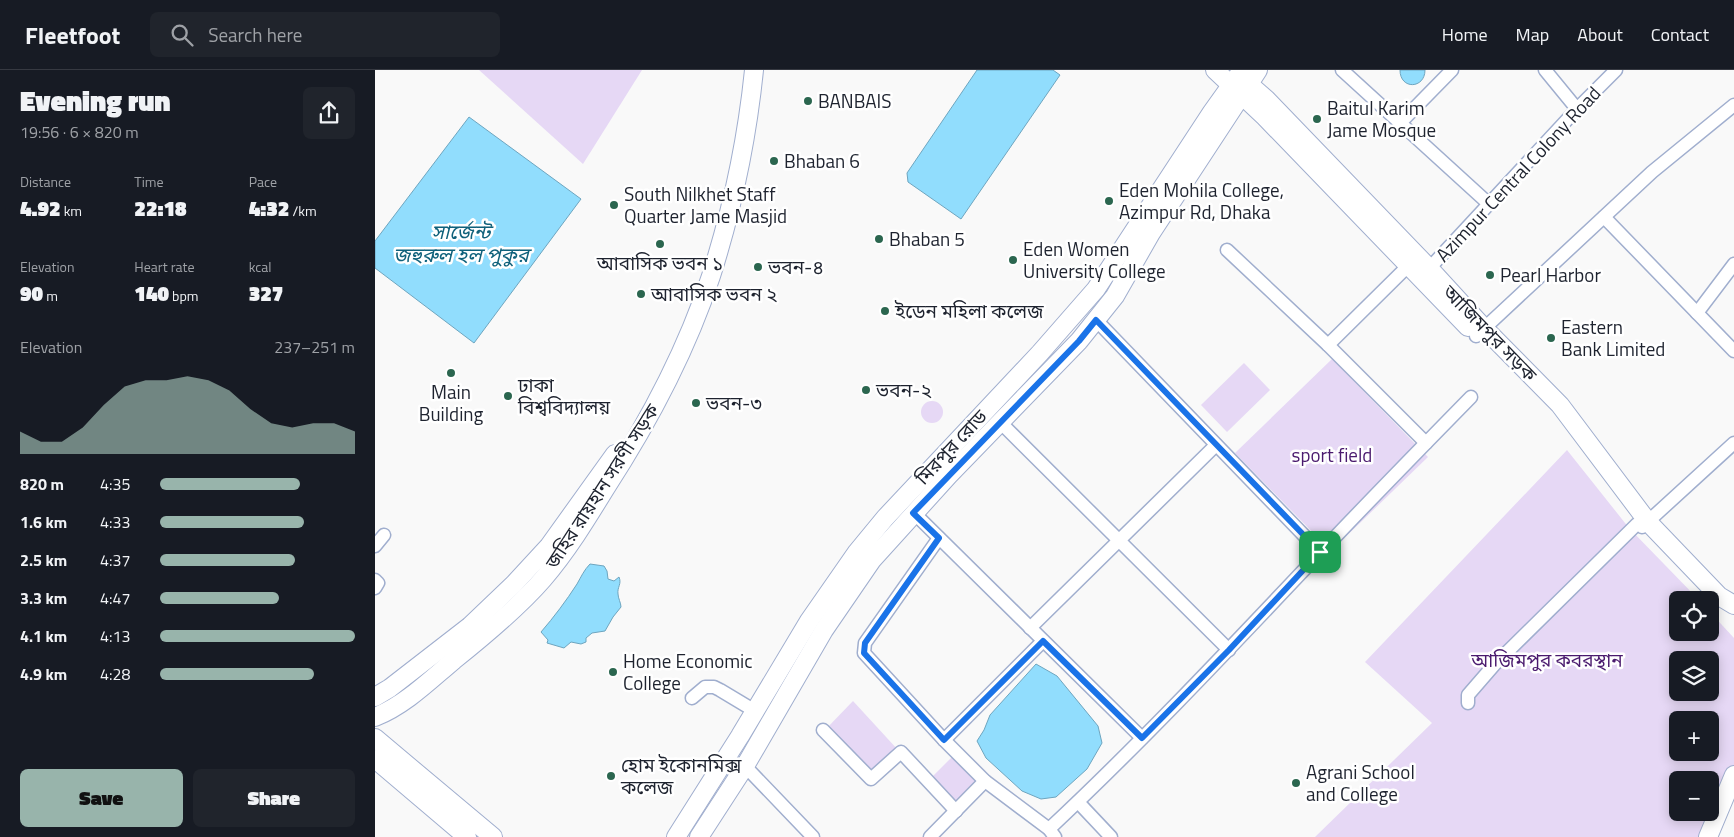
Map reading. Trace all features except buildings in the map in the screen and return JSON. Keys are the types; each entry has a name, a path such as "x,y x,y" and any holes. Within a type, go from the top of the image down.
{"main road":[{"path":"375,697 390,688 470,626 514,584 549,546 622,444 669,352 700,276 727,179 743,92 745,70"},
{"name":"জহির রায়হান সরণী সড়ক","path":"375,717 400,704 484,636 542,580 572,540 632,448 663,390 696,316 711,276 736,179 754,70"},
{"name":"আজিমপুর সড়ক","path":"1215,70 1244,78 1266,99 1419,271 1480,332 1552,412 1642,525 1702,591"},
{"name":"মিরপুর রোড","path":"699,837 745,766 825,630 872,560 913,513 1079,341 1115,296 1151,233 1219,127 1244,78"},
{"name":"মিরপুর রোড","path":"676,837 809,621 857,552 885,518 1040,353 1096,289 1212,112 1244,78"},
{"name":"আজিমপুর সড়ক","path":"1642,525 1719,596 1734,605"},
{"name":"আজিমপুর সড়ক","path":"1719,607 1734,616"},
{"path":"375,738 493,837"},
{"path":"375,759 467,837"},
{"path":"1712,835 1734,775"}],"street":[{"path":"1342,70 1489,204"},
{"path":"1400,123 1453,70"},
{"path":"1545,70 1577,109"},
{"name":"Azimpur Central Colony Road","path":"1328,345 1419,271 1489,204 1616,70"},
{"path":"1480,332 1652,172 1734,105"},
{"path":"1604,217 1734,351"},
{"path":"1227,250 1328,345 1425,443"},
{"path":"1697,312 1734,264"},
{"path":"1096,320 1320,552"},
{"path":"939,538 865,643 864,653 944,740 985,781 1052,833 1078,802 1229,650 1320,552 1471,397"},
{"path":"1000,422 1229,650"},
{"path":"1468,702 1468,695 1494,665 1642,525 1734,442"},
{"path":"1031,628 1217,446"},
{"path":"913,513 1142,738"},
{"path":"375,546 384,535"},
{"path":"375,580 378,583 375,588"},
{"path":"944,740 1043,641"},
{"path":"692,698 705,687 714,687 755,711"},
{"path":"823,730 871,779 901,752 956,811"},
{"path":"745,766 813,837"},
{"path":"930,837 985,781"},
{"path":"1078,802 1111,837"}],"green space":[{"path":"479,70 642,70 583,164"},
{"name":"sport field","path":"1332,359 1428,457 1331,551 1235,453"},
{"path":"1244,363 1270,390 1227,432 1201,405"},
{"path":"932,401 940,404 943,412 940,420 932,423 924,420 921,412 924,404"},
{"name":"আজিমপুর কবরস্থান","path":"1567,450 1629,528 1690,591 1669,591 1669,641 1719,641 1719,622 1734,638 1734,766 1719,798 1719,771 1669,771 1669,821 1708,821 1701,837 1315,837 1432,723 1365,662"},
{"path":"853,701 898,750 870,775 826,729"},
{"path":"952,757 976,780 956,803 932,777"}],"water":[{"path":"977,70 1053,70 1060,75 961,219 908,182 907,173"},
{"path":"1400,70 1425,70 1421,81 1413,85 1404,81"},
{"name":"সার্জেন্ট জহুরুল হল পুকুর","path":"469,117 581,199 474,343 375,268 375,241"},
{"path":"590,564 604,566 608,579 614,581 619,577 618,594 621,607 605,631 592,633 586,638 586,642 581,644 571,642 564,648 547,643 548,640 541,632 564,603"},
{"path":"1036,664 1057,676 1098,726 1102,743 1087,769 1056,797 1041,799 1022,791 986,758 977,741 990,715"}],"place":[{"name":"BANBAIS","path":"808,101"},
{"name":"Baitul Karim Jame Mosque","path":"1317,119"},
{"name":"Bhaban 6","path":"774,161"},
{"name":"Eden Mohila College, Azimpur Rd, Dhaka","path":"1109,201"},
{"name":"South Nilkhet Staff Quarter Jame Masjid","path":"614,205"},
{"name":"Bhaban 5","path":"879,239"},
{"name":"আবাসিক ভবন ১","path":"660,244"},
{"name":"Eden Women University College","path":"1013,260"},
{"name":"ভবন-৪","path":"758,267"},
{"name":"Pearl Harbor","path":"1490,275"},
{"name":"আবাসিক ভবন ২","path":"641,294"},
{"name":"ইডেন মহিলা কলেজ","path":"885,311"},
{"name":"Eastern Bank Limited","path":"1551,338"},
{"name":"Main Building","path":"451,373"},
{"name":"ভবন-২","path":"866,390"},
{"name":"ঢাকা বিশ্ববিদ্যালয়","path":"508,396"},
{"name":"ভবন-৩","path":"696,403"},
{"name":"Home Economic College","path":"613,672"},
{"name":"হোম ইকোনমিক্স কলেজ","path":"611,776"},
{"name":"Agrani School and College","path":"1296,783"}],"route":[{"path":"1096,320 1320,552 1229,650 1142,738 1043,641 944,740 864,653 865,643 939,538 913,513 1079,341 1096,320"}]}
